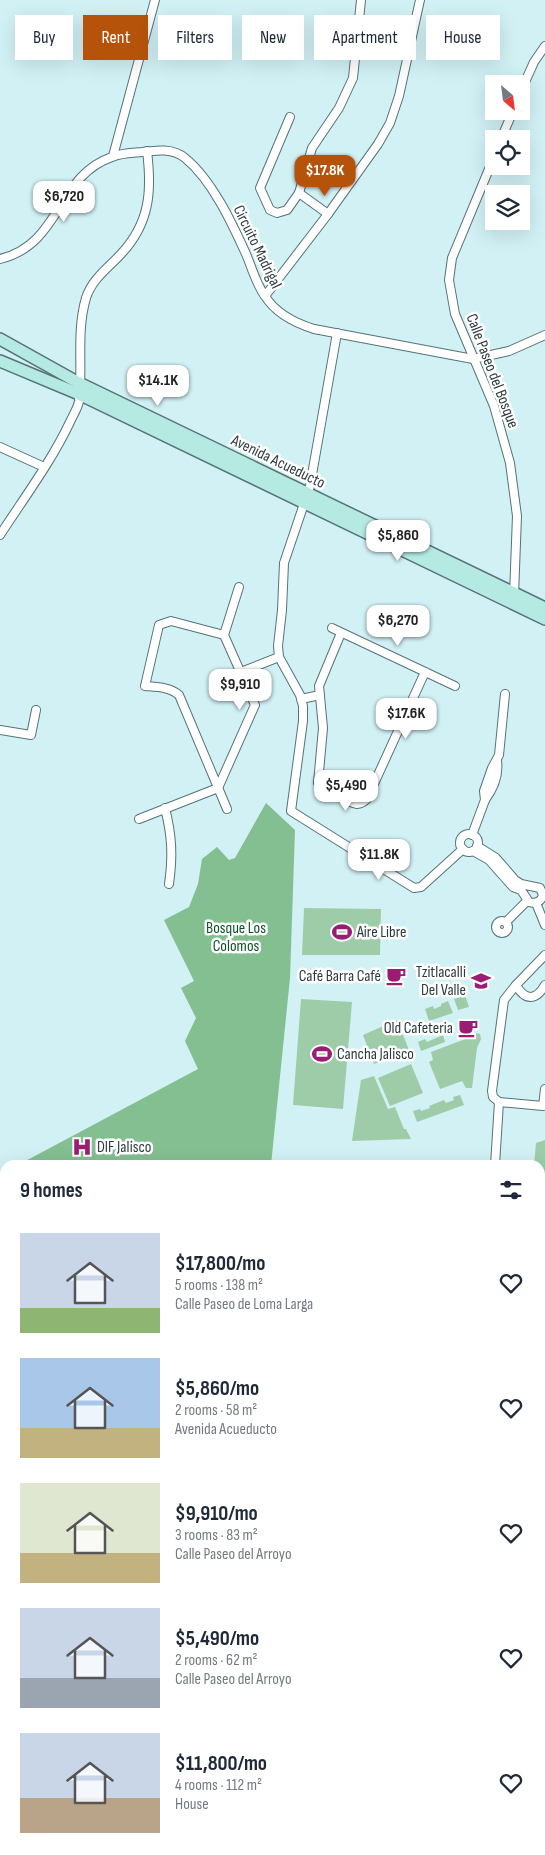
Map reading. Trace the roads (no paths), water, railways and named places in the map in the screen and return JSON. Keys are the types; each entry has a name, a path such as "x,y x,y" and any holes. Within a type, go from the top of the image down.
{"main road":[{"name":"Avenida Acueducto","path":"0,339 79,389"},
{"name":"Avenida Acueducto","path":"0,361 79,389 513,598 545,619"},
{"name":"Avenida Acueducto","path":"513,598 545,608"}],"street":[{"path":"113,156 155,0"},
{"path":"290,117 260,188 270,210 277,213 287,210 299,193 312,148 339,108 354,78 361,0"},
{"path":"265,296 328,214 378,144 390,123 400,96 420,0"},
{"path":"528,75 545,46"},
{"name":"Circuito Madrigal","path":"0,259 20,252 38,239 79,179 91,168 113,156 170,150 187,159 203,178 222,206 265,296 284,315 298,324 474,359 509,351 545,335"},
{"path":"0,535 66,431 79,402 80,344 86,298 90,287 98,277 130,244 144,218 150,184 147,151"},
{"name":"Calle Paseo del Bosque","path":"487,175 452,258 450,280 455,314 494,406 510,463 517,516 513,598"},
{"path":"299,193 328,214"},
{"path":"337,333 306,498 284,563 282,610 278,635 280,656 301,699 303,721 292,811 414,888 421,887 463,849"},
{"path":"0,447 44,467"},
{"path":"139,819 218,788 256,705 224,635 239,587"},
{"path":"224,635 171,622 159,625 145,686 164,688 174,691 179,695 227,809"},
{"path":"332,628 455,686"},
{"path":"341,633 319,686 324,728 318,783 322,788 356,804 362,803 367,799 425,672"},
{"path":"241,672 280,656"},
{"path":"472,835 498,770 497,761 505,694"},
{"path":"301,699 320,695"},
{"path":"0,730 29,735 32,733 36,710"},
{"path":"165,808 172,844 172,860 168,884"},
{"path":"472,835 478,842 475,849 469,852 463,849 460,842 462,838 472,835"},
{"path":"475,849 496,858 515,880 521,884 543,889 538,902 545,925"},
{"path":"475,849 489,860 513,887 522,890 527,901"},
{"path":"527,901 538,902"},
{"path":"506,922 527,901"},
{"path":"538,902 545,915"},
{"path":"545,955 504,1000 492,1091 493,1097 499,1102 543,1106 545,1089"},
{"path":"516,985 525,996 532,997 538,994 545,985"},
{"path":"495,1160 499,1102"}],"place":[{"name":"Aire Libre","path":"342,932"},
{"name":"Café Barra Café","path":"396,976"},
{"name":"Tzitlacalli Del Valle","path":"481,981"},
{"name":"Old Cafeteria","path":"468,1028"},
{"name":"Cancha Jalisco","path":"322,1054"},
{"name":"DIF Jalisco","path":"82,1147"}],"park label":[{"name":"Bosque Los Colomos","path":"236,937"}]}
